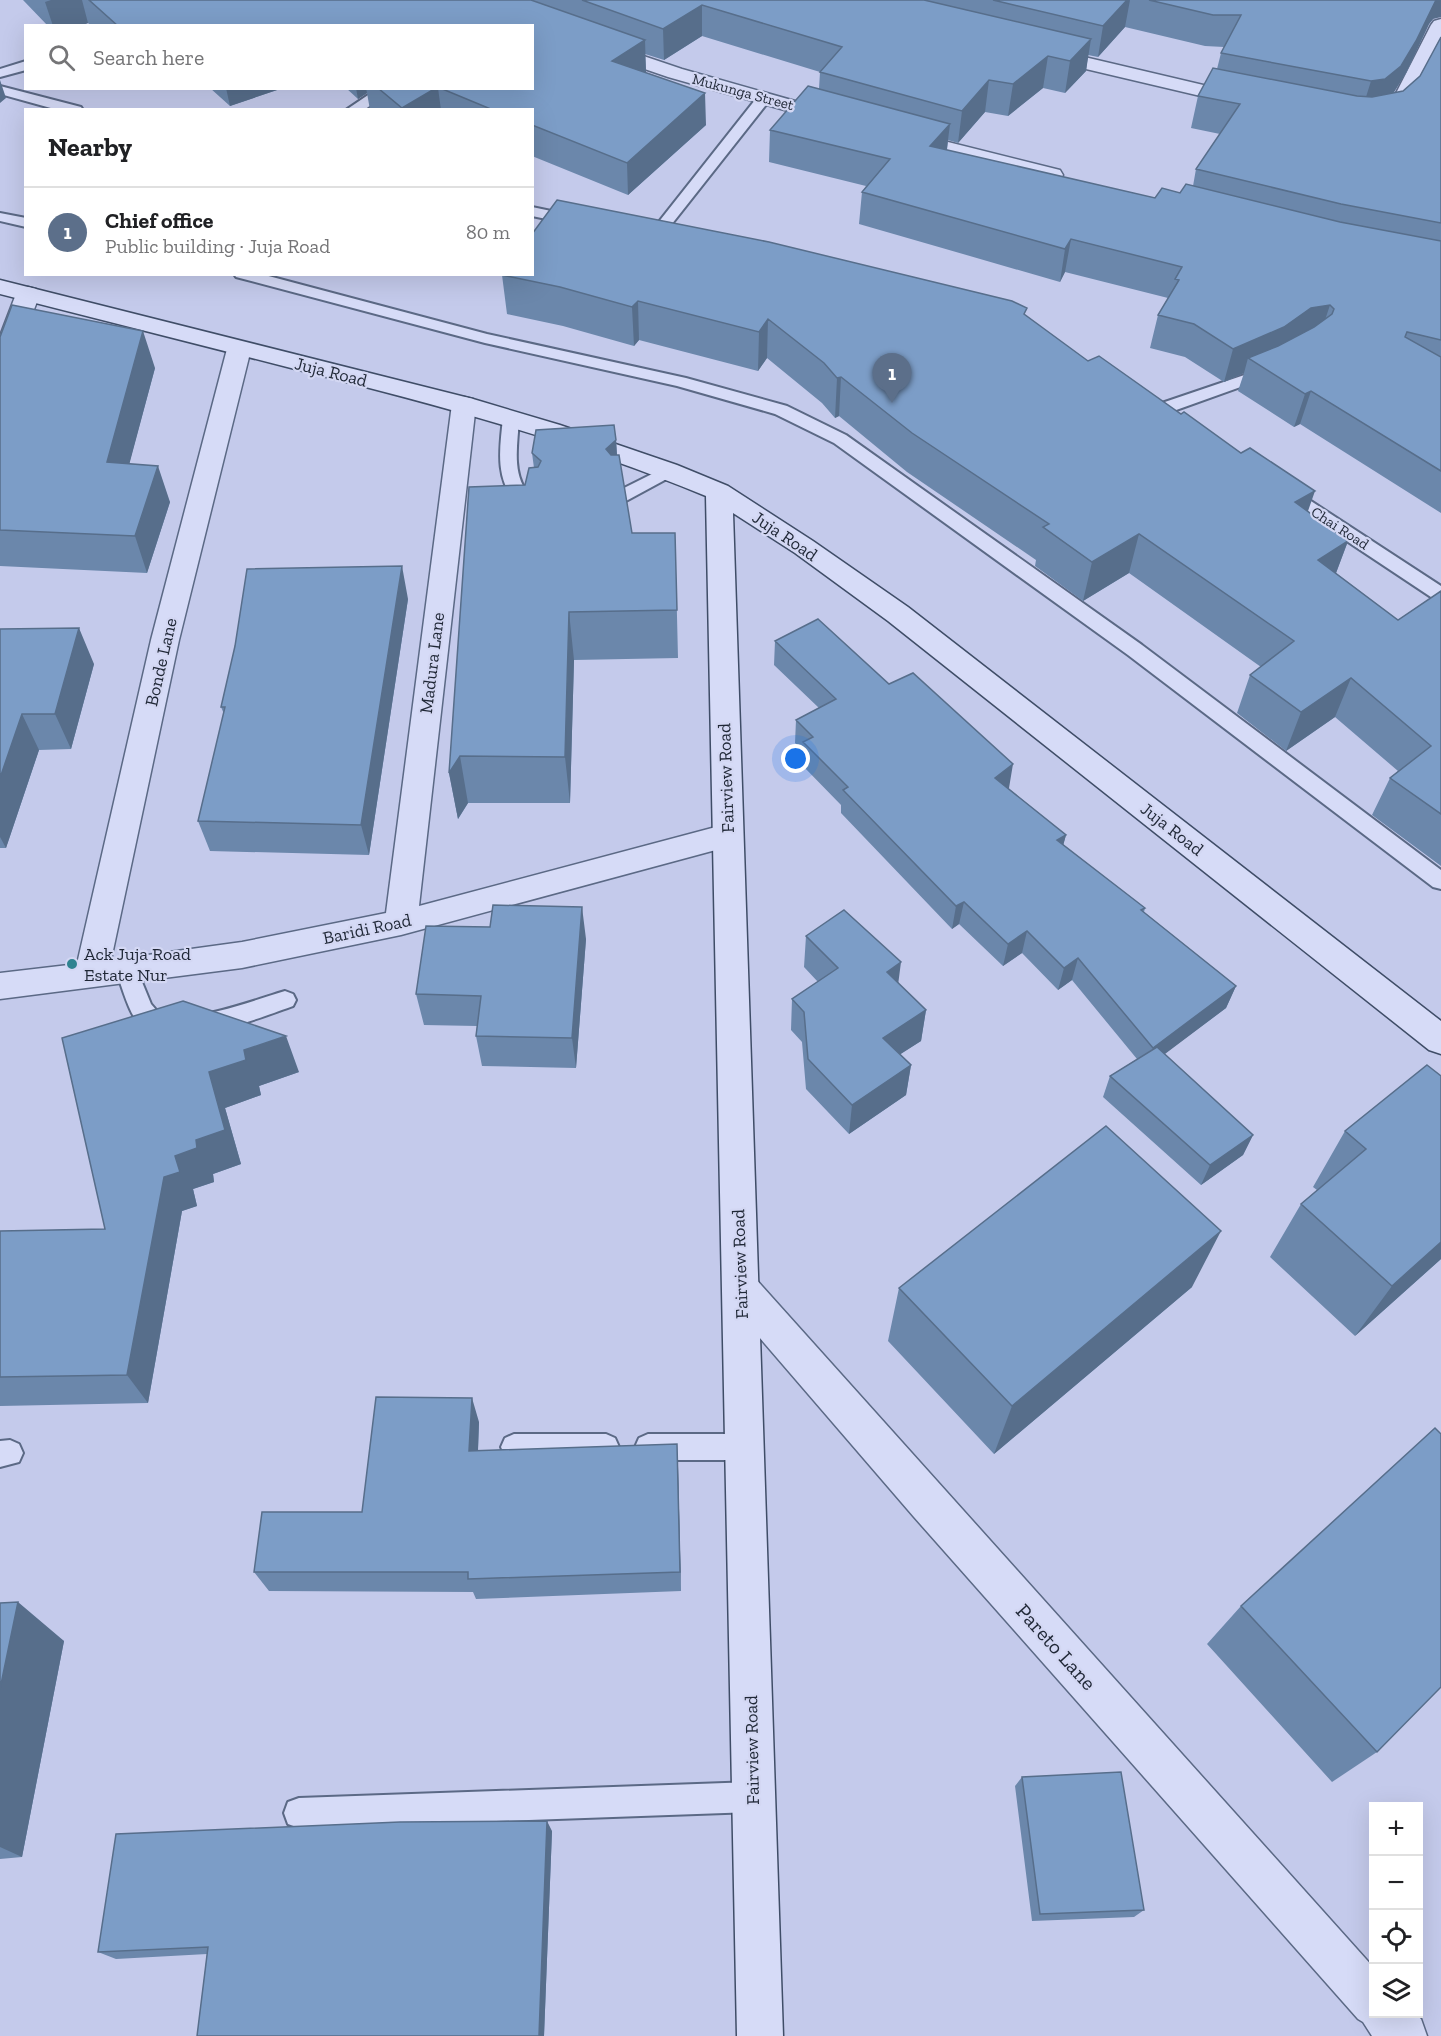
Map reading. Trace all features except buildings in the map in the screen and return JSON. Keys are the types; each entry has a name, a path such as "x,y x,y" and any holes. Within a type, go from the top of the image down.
{"street":[{"path":"1368,121 1384,118 1399,106 1434,50 1441,25"},
{"name":"Mukunga Street","path":"587,43 675,73 858,124"},
{"path":"1019,48 1257,102"},
{"path":"879,130 1070,180"},
{"name":"Juja Road","path":"0,287 464,404 668,471 719,492 804,547 898,614 1441,1040"},
{"path":"0,366 28,294"},
{"name":"Bonde Lane","path":"91,976 165,640 239,349"},
{"name":"Madura Lane","path":"401,922 464,404"},
{"name":"Fairview Road","path":"719,492 760,2036"},
{"name":"Baridi Road","path":"0,986 242,955 401,922 727,836"},
{"name":"Pareto Lane","path":"741,1289 936,1512 1369,1997"},
{"path":"1388,2018 1404,2036"}],"lane":[{"path":"0,73 24,66"},
{"path":"0,90 68,108"},
{"path":"356,108 382,92"},
{"path":"676,241 649,235 764,98"},
{"path":"534,211 588,222"},
{"path":"0,217 24,223"},
{"path":"249,276 484,338 703,388 781,410 840,439 1135,650 1441,881"},
{"path":"1179,423 1154,407 1280,367"},
{"path":"511,418 507,474 520,498 535,510"},
{"path":"620,496 668,471"},
{"name":"Chai Road","path":"1276,486 1441,595"},
{"path":"127,971 142,1008 154,1024 163,1029 189,1027 285,1000"},
{"path":"514,1447 746,1447"},
{"path":"299,1813 753,1797"}],"place":[{"name":"Chief office","path":"892,403"},
{"name":"Ack Juja Road Estate Nur","path":"72,964"}]}
